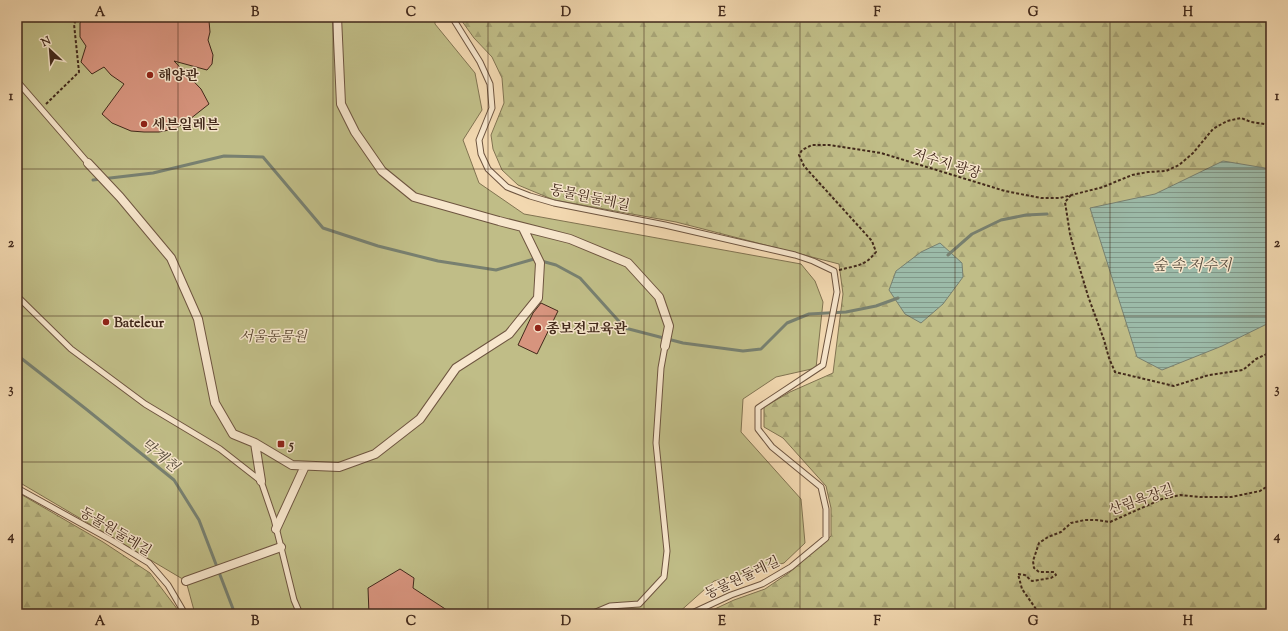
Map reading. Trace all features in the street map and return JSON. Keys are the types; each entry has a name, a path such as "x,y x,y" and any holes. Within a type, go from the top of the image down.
{"street":[{"path":"337,17 341,104 355,132 382,171 414,198 523,228 570,239 628,263 659,297 669,326 665,346"},
{"path":"88,163 108,183 171,258 198,320 215,403 233,434 255,442 292,465 339,467 375,454 420,419 456,368 509,334 538,298 540,263 523,228"},
{"path":"255,442 261,481"},
{"path":"276,528 305,466"},
{"path":"186,581 281,547"}],"lane":[{"name":"동물원둘레길","path":"452,17 480,62 490,84 492,108 479,140 481,154 488,169 507,187 554,203 665,225 795,255 813,261 834,271 837,292 823,365 758,408 758,428 772,447 821,486 826,509 826,538 791,567 780,574 762,584 731,595 690,614"},
{"path":"17,82 88,163"},
{"path":"17,296 71,349 145,404 220,449 261,481 276,528 294,600 300,614"},
{"path":"591,614 610,606 639,604 664,577 667,551 656,443 661,368 665,346"},
{"name":"동물원둘레길","path":"17,488 149,563 168,585 186,614"}],"path":[{"path":"41,109 79,72 74,24 78,17"},
{"name":"저수지 광장","path":"834,271 861,265 869,261 876,252 872,241 804,166 799,155 802,150 812,145 829,145 881,153 1012,192 1041,198 1060,198 1103,187 1132,175 1166,171 1179,165 1193,153 1213,128 1227,121 1241,118 1251,122 1271,125"},
{"path":"1072,194 1065,202 1070,234 1088,296 1115,372 1174,386 1209,375 1243,370 1256,359 1271,352"},
{"name":"산림욕장길","path":"1036,614 1036,608 1022,589 1018,574 1025,575 1032,581 1051,578 1056,575 1054,572 1039,572 1034,568 1033,561 1039,543 1048,537 1061,532 1071,523 1084,520 1110,522 1162,499 1180,495 1200,497 1231,497 1260,491 1271,484"}],"green space":[{"name":"서울동물원","path":"17,17 435,17 435,24 475,73 482,110 463,140 479,183 524,214 801,264 815,281 823,302 816,368 776,377 743,399 741,432 801,499 805,543 784,563 714,581 677,614 195,614 186,581 17,481"},
{"path":"459,17 1271,17 1271,614 704,614 734,600 765,589 790,572 831,536 831,508 826,486 783,438 764,427 764,407 790,392 833,373 843,294 839,264 676,222 554,200 518,185 502,170 493,149 491,135 504,103 502,78 492,57 474,38"},
{"path":"17,492 103,542 150,573 181,614 17,614"}],"water":[{"name":"숲 속 저수지","path":"1223,161 1271,169 1271,322 1222,346 1162,370 1137,357 1090,208 1155,194"},
{"path":"940,243 962,263 963,277 943,304 921,323 905,314 889,290 896,271 921,252"}],"building":[{"name":"해양관","path":"85,17 207,17 210,32 208,40 213,55 212,64 207,70 174,61 201,89 209,104 185,123 174,129 159,132 131,131 112,123 102,114 124,84 111,75 104,67 92,74 81,62 86,46 80,37 80,23"},
{"name":"종보전교육관","path":"541,303 558,311 537,354 518,345 533,313"},
{"path":"400,569 414,578 413,588 453,614 369,614 368,588"}],"waterway":[{"path":"93,180 153,173 224,156 263,157 323,228 378,246 438,261 496,270 534,259 556,265 580,278 625,328 683,343 743,351 761,349 787,323 809,314 846,312 876,306 898,298"},
{"path":"948,255 972,234 1001,220 1026,215 1047,214"},
{"name":"막계천","path":"17,355 174,480 199,520 235,614"}],"place":[{"name":"해양관","path":"150,75"},
{"name":"세븐일레븐","path":"144,124"},
{"name":"Bateleur","path":"106,322"},
{"name":"종보전교육관","path":"538,328"},
{"name":"5","path":"281,444"}]}
